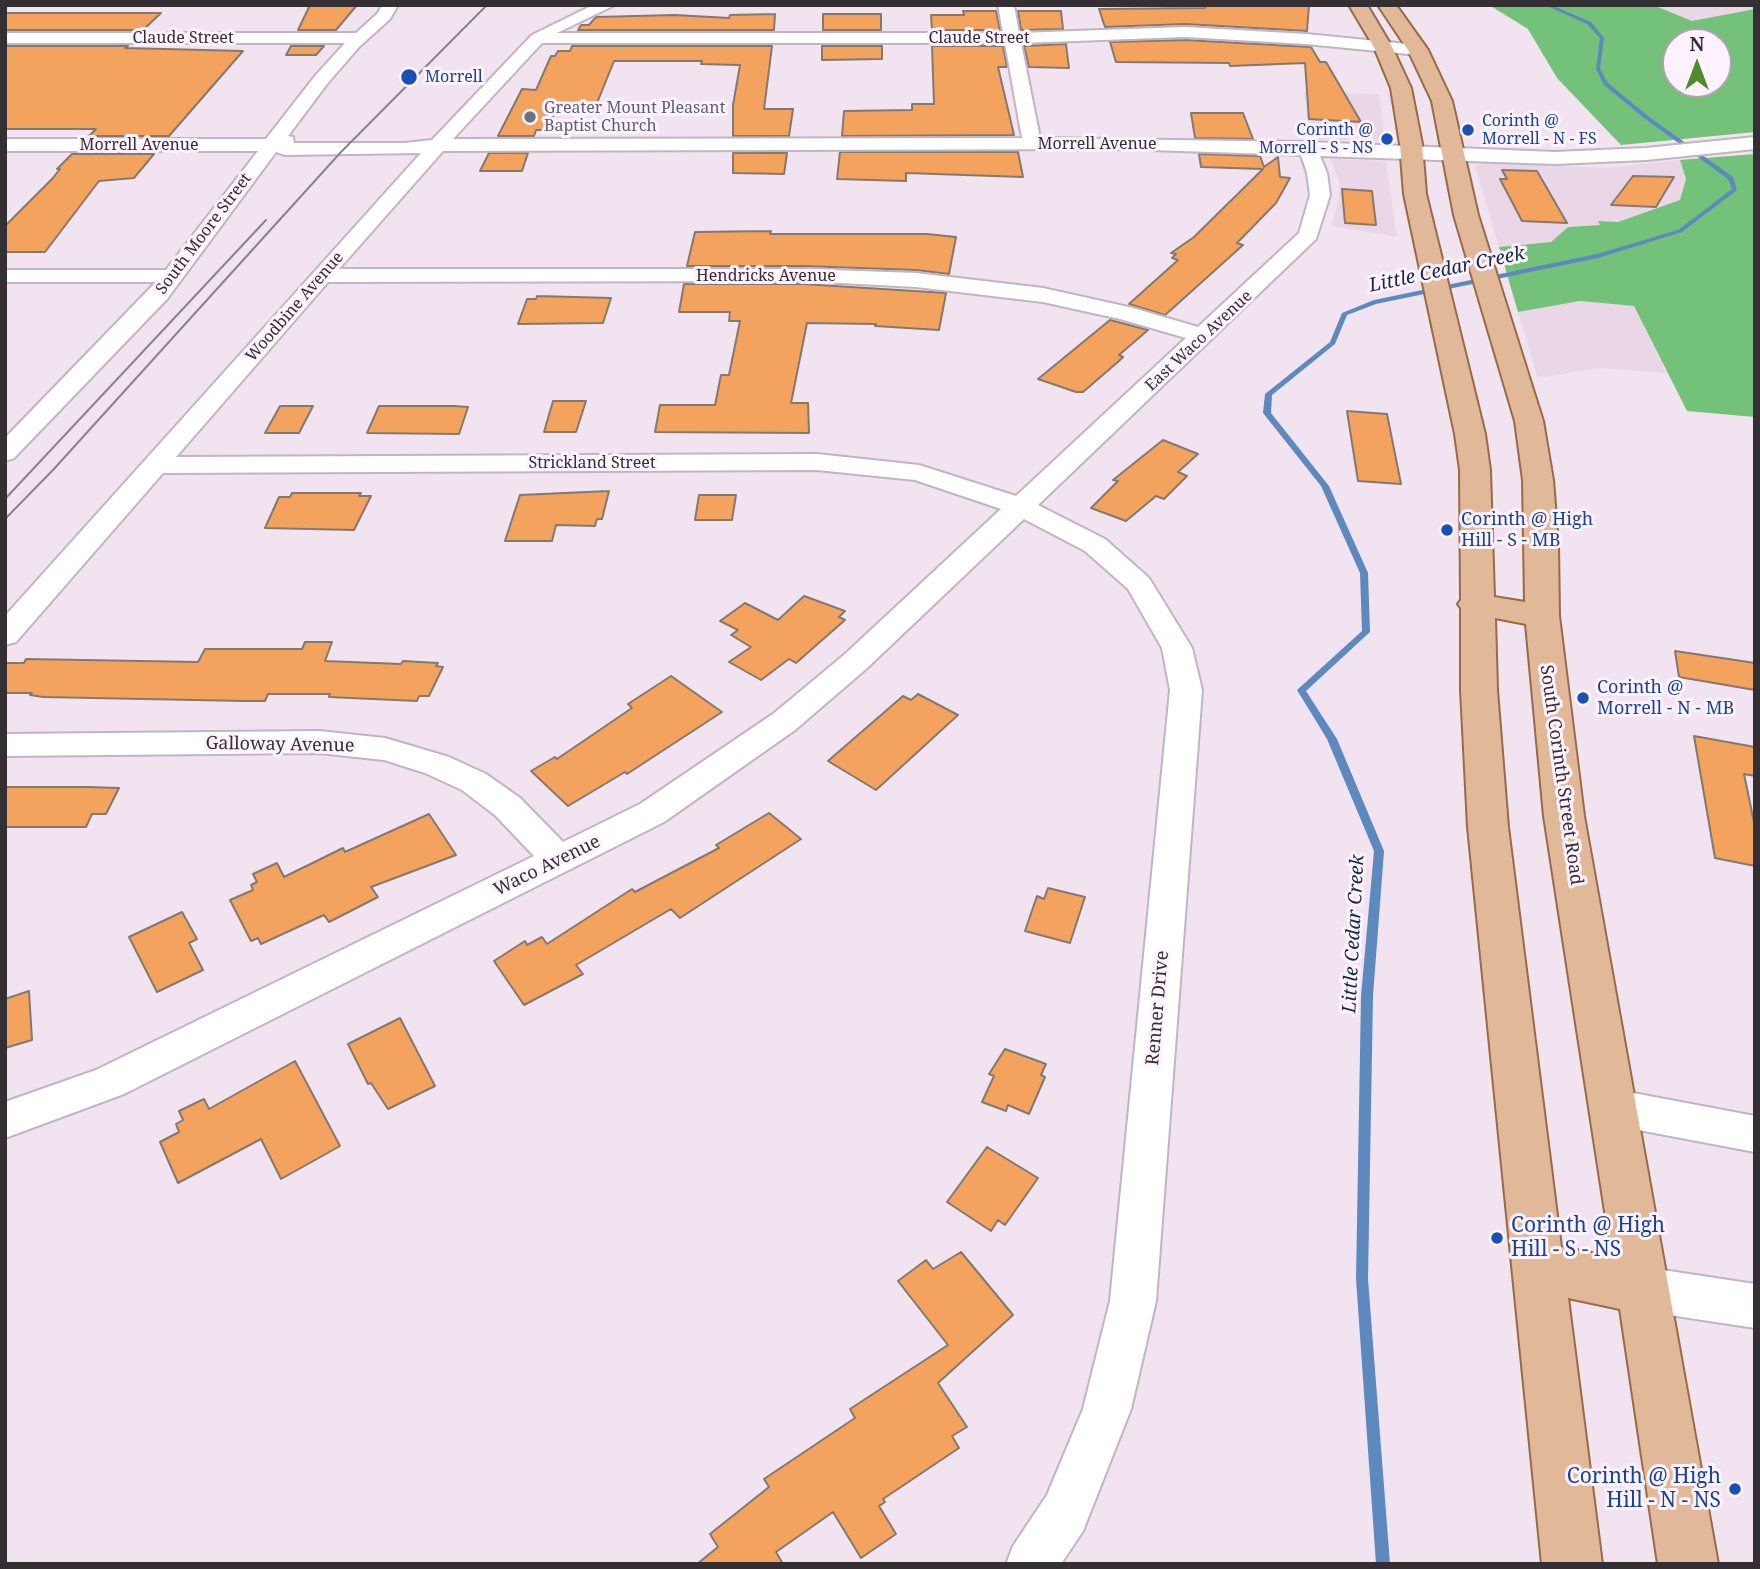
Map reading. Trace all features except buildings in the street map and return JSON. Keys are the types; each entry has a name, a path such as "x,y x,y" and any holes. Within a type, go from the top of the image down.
{"main road":[{"name":"South Corinth Street Road","path":"1358,5 1383,47 1401,88 1412,153 1415,194 1427,250 1481,354 1530,421 1538,480 1542,544 1542,616 1550,717 1564,816 1688,1564"},
{"name":"South Corinth Street Road","path":"1387,5 1418,50 1442,101 1477,253 1481,354 1470,434 1475,470 1475,604 1488,827 1572,1564"},
{"path":"1370,22 1400,23"},
{"path":"1475,604 1542,616"},
{"path":"1538,1267 1643,1289"}],"street":[{"name":"South Moore Street","path":"5,453 135,322 328,72 384,16 390,5"},
{"name":"Woodbine Avenue","path":"5,635 439,145 538,38 556,27 607,5"},
{"path":"1006,5 1032,143"},
{"name":"Claude Street","path":"538,38 1012,38 1185,32 1418,50"},
{"name":"Claude Street","path":"5,38 361,37"},
{"name":"Morrell Avenue","path":"5,145 272,145 285,149 405,149 439,145 1032,143 1308,148 1555,158 1647,154 1755,143"},
{"name":"East Waco Avenue","path":"1022,507 1309,235 1320,195 1317,173 1308,148"},
{"name":"Hendricks Avenue","path":"323,276 803,275 916,280 1043,295 1125,313 1204,336"},
{"path":"5,276 173,276"},
{"name":"Strickland Street","path":"156,465 817,462 919,473 1022,507"},
{"name":"Waco Avenue","path":"5,1120 110,1082 652,813 784,722 855,662 1022,507"},
{"name":"Renner Drive","path":"1022,507 1095,545 1139,584 1177,648 1186,690 1133,1301 1107,1409 1065,1513 1031,1564"},
{"name":"Galloway Avenue","path":"5,745 319,742 385,749 437,765 474,782 508,807 560,860"},
{"path":"1612,1107 1755,1134"},
{"path":"1643,1289 1755,1306"}],"shaded area":[{"path":"1653,5 1755,5 1755,47 1732,38 1732,28 1709,28"},
{"path":"1304,92 1379,94 1385,141 1309,139"},
{"path":"1331,159 1386,161 1397,237 1332,226 1339,197 1339,182"},
{"path":"1680,160 1686,179 1681,200 1618,222 1599,221 1601,225 1568,227 1551,242 1499,247 1475,166 1483,163 1608,168"},
{"path":"1580,301 1635,306 1666,373 1599,368 1537,376 1518,312"}],"green space":[{"path":"1489,5 1653,5 1692,21 1755,9 1755,132 1621,145 1557,78 1528,29"},
{"path":"1755,154 1755,417 1687,411 1634,306 1580,301 1518,312 1499,247 1551,242 1568,227 1600,225 1598,221 1618,222 1680,200 1686,179 1680,160"}],"waterway":[{"name":"Little Cedar Creek","path":"1383,1564 1362,1279 1367,996 1379,851 1332,739 1301,690 1366,632 1364,573 1325,486 1267,413 1269,394 1333,343 1344,314 1374,302 1598,256 1680,231 1735,189 1731,178 1646,117 1606,84 1598,69 1602,38 1589,23 1547,5"}],"tram line":[{"path":"5,519 53,470 341,152 487,5"},
{"path":"5,499 266,220"}],"place":[{"name":"Morrell","path":"409,77"},
{"name":"Greater Mount Pleasant Baptist Church","path":"530,117"},
{"name":"Corinth @ Morrell - N - FS","path":"1468,130"},
{"name":"Corinth @ Morrell - S - NS","path":"1387,139"},
{"name":"Corinth @ High Hill - S - MB","path":"1447,530"},
{"name":"Corinth @ Morrell - N - MB","path":"1583,698"},
{"name":"Corinth @ High Hill - S - NS","path":"1497,1238"},
{"name":"Corinth @ High Hill - N - NS","path":"1735,1489"}]}
